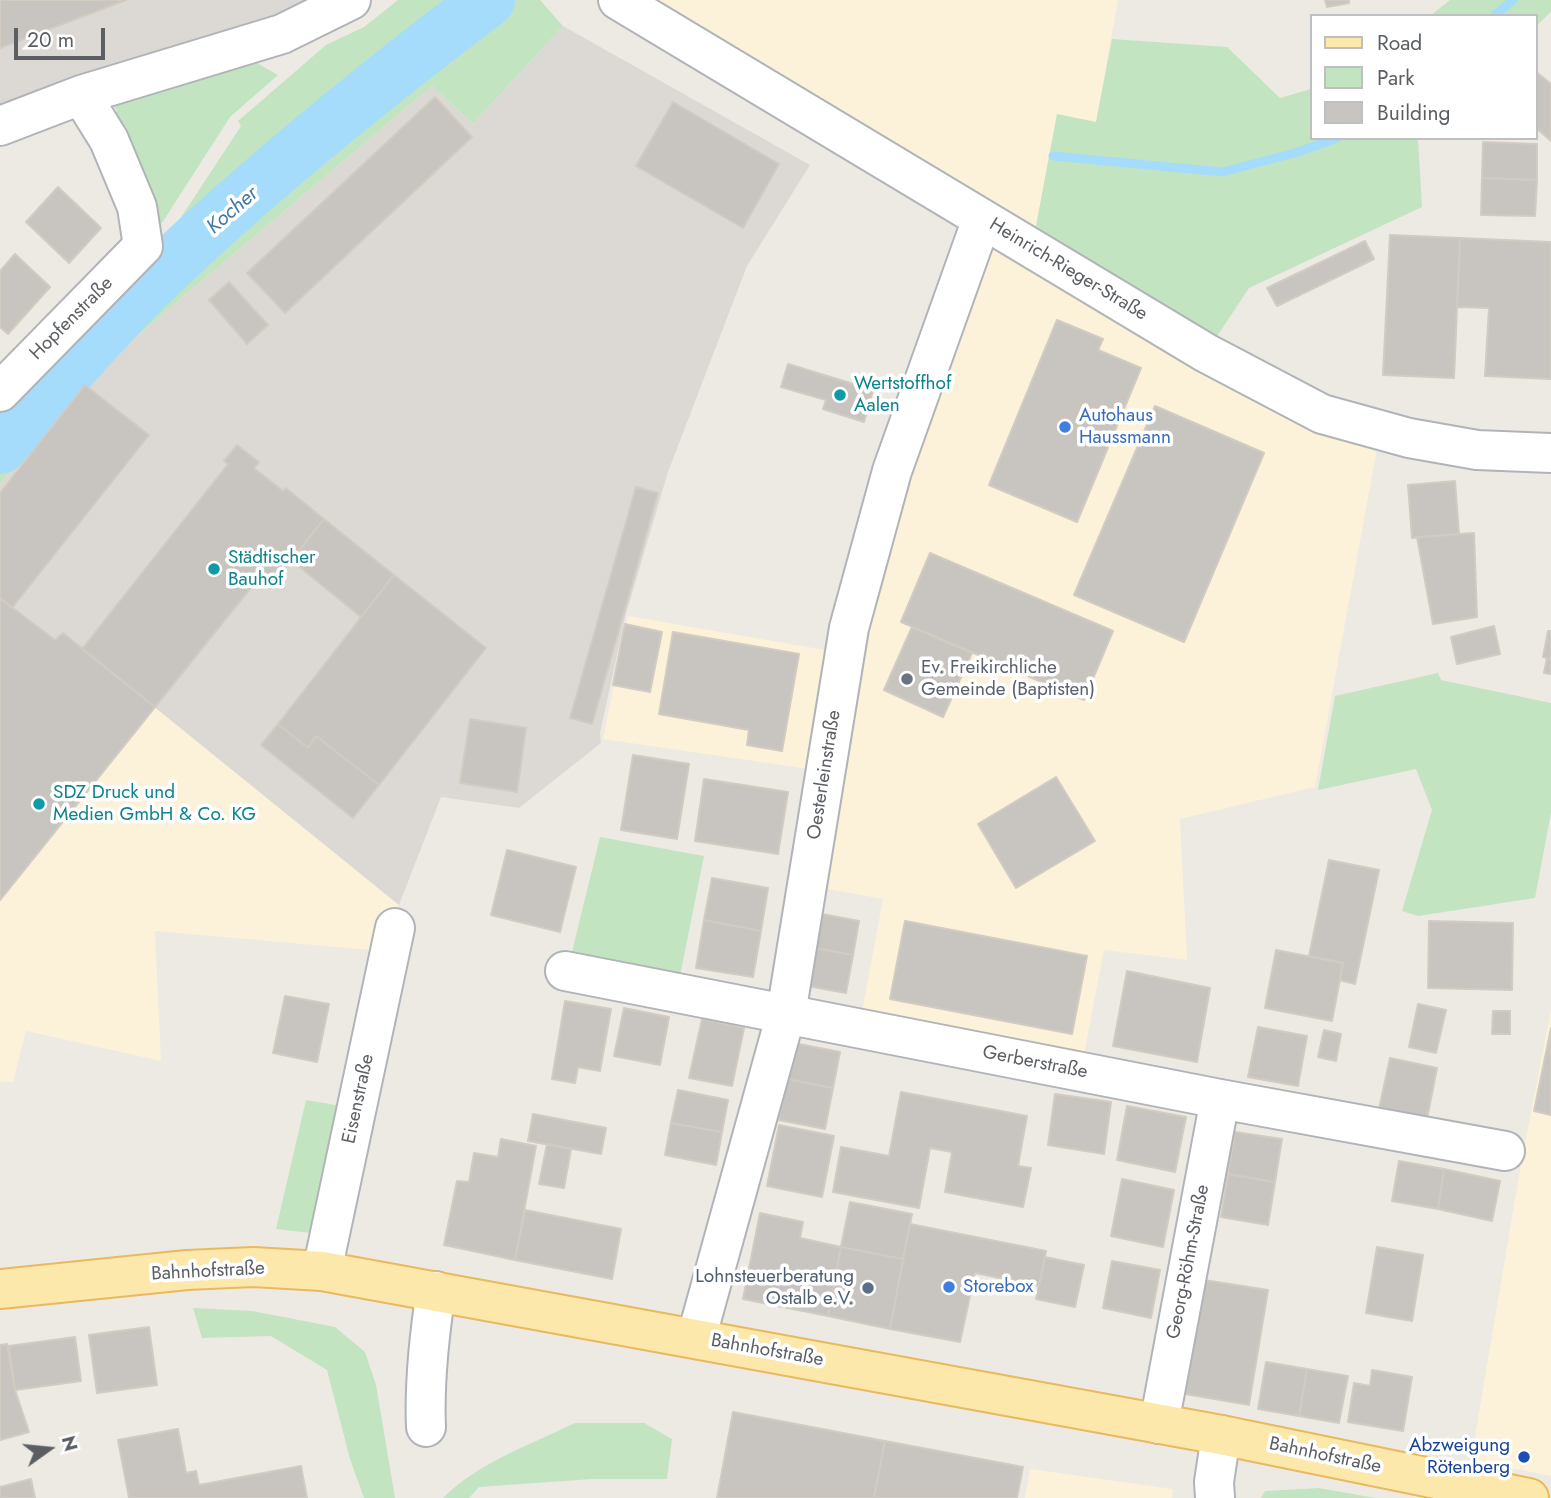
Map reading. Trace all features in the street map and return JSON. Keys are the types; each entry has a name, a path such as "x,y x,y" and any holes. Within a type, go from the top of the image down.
{"main road":[{"name":"Bahnhofstraße","path":"0,1289 187,1270 253,1267 322,1270 1221,1435 1529,1498"}],"street":[{"path":"0,126 81,95 282,34 351,0"},
{"name":"Heinrich-Rieger-Straße","path":"618,0 1206,353 1322,414 1409,438 1477,450 1551,453"},
{"name":"Hopfenstraße","path":"0,392 143,246 136,207 109,141 81,95"},
{"name":"Oesterleinstraße","path":"696,1339 786,1014 849,628 892,471 982,219"},
{"name":"Eisenstraße","path":"322,1270 395,928"},
{"name":"Gerberstraße","path":"565,971 1220,1099 1506,1151"},
{"name":"Georg-Röhm-Straße","path":"1159,1424 1220,1099"},
{"path":"426,1427 424,1397 436,1291"},
{"path":"1215,1498 1214,1482 1221,1435"}],"shaded area":[{"path":"0,0 332,0 0,125"},
{"path":"627,0 1118,0 1096,123 1057,114 1036,226 625,3"},
{"name":"Städtischer Bauhof","path":"563,26 810,165 747,266 668,472 626,614 600,733 601,743 519,808 441,797 399,905 63,633 55,640 0,598 0,484 81,383 432,86 473,124"},
{"path":"984,226 1379,438 1315,787 1180,819 1187,960 1104,950 1082,1065 860,1022 883,899 812,886 829,772 603,739 628,616 848,654"},
{"name":"SDZ Druck und Medien GmbH & Co. KG","path":"0,597 55,640 63,633 399,905 381,951 155,931 161,1061 26,1031 13,1082 0,1082"},
{"path":"1551,1010 1551,1476 1471,1460 1521,1164"},
{"path":"1030,1469 1173,1489 1172,1498 1025,1498"}],"green space":[{"path":"398,0 540,0 563,26 473,124 432,86 81,383 0,484 0,460 190,262 170,234 241,126 238,121 326,45 364,27"},
{"path":"1450,0 1551,0 1551,12 1537,25 1537,14 1432,14"},
{"path":"1112,39 1227,47 1280,98 1310,89 1310,140 1418,140 1422,207 1249,288 1206,353 1036,226 1057,114 1096,122"},
{"path":"241,54 278,75 230,117 162,223 158,222 123,136 112,95"},
{"path":"1438,673 1441,680 1551,703 1551,813 1535,898 1418,916 1402,911 1432,810 1416,769 1318,790 1335,696"},
{"path":"600,837 704,856 680,976 571,956"},
{"path":"306,1100 348,1107 320,1234 276,1229"},
{"path":"193,1308 252,1311 335,1327 365,1352 376,1385 395,1498 364,1498 350,1459 327,1370 271,1336 202,1338"},
{"path":"575,1423 644,1423 672,1439 667,1479 592,1479 479,1487 469,1498 443,1498 457,1485 489,1464"},
{"path":"1319,1488 1375,1498 1261,1498 1265,1491"}],"building":[{"path":"0,0 126,0 0,48"},
{"path":"1325,0 1349,0 1349,3 1327,7"},
{"path":"1537,73 1551,84 1551,141 1537,129"},
{"path":"435,97 472,137 285,313 247,273"},
{"path":"673,102 779,164 743,228 636,166"},
{"path":"1483,142 1537,144 1537,180 1482,178"},
{"path":"1482,178 1537,180 1535,216 1481,215"},
{"path":"58,187 101,228 69,263 26,222"},
{"path":"1390,235 1460,238 1454,378 1383,375"},
{"path":"1460,238 1551,242 1551,379 1485,376 1489,308 1457,307"},
{"path":"1365,241 1374,259 1277,306 1267,288"},
{"path":"15,254 50,287 8,334 0,327 0,271"},
{"path":"229,282 268,325 247,344 209,300"},
{"name":"Autohaus Haussmann","path":"1057,320 1103,339 1098,350 1141,368 1077,522 989,485"},
{"name":"Wertstoffhof Aalen","path":"788,364 873,390 864,422 823,409 826,400 781,387"},
{"path":"85,385 149,435 12,608 0,598 0,493"},
{"path":"1155,406 1264,453 1184,642 1074,595"},
{"name":"Städtischer Bauhof","path":"237,445 259,462 254,468 283,491 286,488 324,519 270,588 258,579 155,707 82,649 228,464 224,461"},
{"path":"1455,481 1459,534 1412,538 1408,485"},
{"path":"636,487 658,493 592,724 570,718"},
{"path":"324,519 394,575 361,617 291,560"},
{"path":"1474,533 1477,617 1433,624 1417,537"},
{"path":"930,553 1113,631 1084,700 901,622"},
{"path":"394,575 486,648 379,785 316,736 308,748 278,724"},
{"name":"SDZ Druck und Medien GmbH & Co. KG","path":"0,598 55,640 63,633 155,707 0,900"},
{"path":"625,624 662,632 650,692 613,685"},
{"path":"1494,626 1500,654 1457,664 1451,637"},
{"path":"912,627 972,653 943,717 884,690"},
{"path":"1548,631 1551,631 1551,659 1543,657"},
{"path":"673,632 799,654 782,751 747,745 749,730 659,714"},
{"path":"1547,658 1551,659 1551,674 1544,673"},
{"path":"470,719 526,728 517,792 460,783"},
{"path":"278,724 308,748 316,736 379,785 353,818 261,745"},
{"path":"633,755 689,764 677,839 621,830"},
{"path":"1056,777 1095,841 1016,888 978,824"},
{"path":"704,779 788,792 778,854 695,841"},
{"path":"507,850 576,867 560,932 491,915"},
{"path":"1329,860 1379,870 1355,984 1340,980 1343,963 1309,956"},
{"path":"712,878 768,888 761,931 704,920"},
{"path":"816,913 859,921 853,955 809,947"},
{"path":"704,920 761,931 753,977 696,968"},
{"path":"905,921 1087,956 1072,1034 890,999"},
{"path":"1429,921 1513,923 1512,990 1428,988"},
{"path":"809,947 853,955 846,993 802,985"},
{"path":"1276,950 1343,963 1332,1021 1265,1008"},
{"path":"1127,971 1210,988 1197,1062 1113,1046"},
{"path":"285,996 329,1004 317,1062 273,1053"},
{"path":"565,1001 611,1009 600,1071 578,1067 575,1083 552,1079"},
{"path":"1418,1004 1446,1010 1436,1053 1409,1047"},
{"path":"624,1008 669,1017 660,1065 614,1056"},
{"path":"1493,1011 1510,1011 1510,1034 1492,1034"},
{"path":"702,1019 744,1028 732,1086 689,1078"},
{"path":"1258,1027 1307,1036 1298,1086 1248,1077"},
{"path":"1551,1028 1551,1115 1534,1111"},
{"path":"1324,1030 1341,1034 1336,1061 1318,1057"},
{"path":"794,1043 840,1052 833,1088 787,1079"},
{"path":"1390,1058 1437,1068 1427,1119 1379,1109"},
{"path":"787,1079 833,1088 825,1129 779,1120"},
{"path":"678,1090 728,1100 722,1132 671,1123"},
{"path":"901,1092 1027,1116 1018,1166 1031,1168 1023,1207 945,1192 952,1152 930,1148 919,1208 833,1192 841,1147 889,1156"},
{"path":"1055,1094 1111,1102 1104,1154 1048,1145"},
{"path":"1127,1106 1186,1117 1175,1172 1117,1160"},
{"path":"533,1114 606,1128 601,1154 528,1141"},
{"path":"671,1123 722,1132 716,1165 665,1155"},
{"path":"779,1125 834,1136 822,1197 767,1186"},
{"path":"1235,1132 1282,1139 1275,1182 1228,1174"},
{"path":"501,1139 536,1146 515,1260 444,1245 457,1181 469,1182 474,1153 498,1157"},
{"path":"547,1144 571,1149 564,1188 539,1184"},
{"path":"1399,1161 1444,1169 1438,1209 1392,1201"},
{"path":"1444,1169 1500,1181 1492,1221 1438,1209"},
{"path":"1228,1174 1275,1182 1268,1225 1221,1217"},
{"path":"1122,1179 1174,1190 1163,1247 1111,1236"},
{"path":"850,1202 912,1214 903,1259 841,1247"},
{"path":"525,1210 621,1229 612,1279 515,1260"},
{"path":"760,1213 803,1222 800,1238 841,1247 828,1316 743,1299"},
{"path":"910,1224 1046,1251 1039,1286 975,1273 960,1342 890,1329"},
{"path":"841,1247 903,1259 890,1329 828,1316"},
{"path":"1377,1247 1423,1255 1412,1321 1366,1313"},
{"path":"1045,1257 1084,1265 1075,1307 1036,1299"},
{"path":"1112,1261 1160,1270 1151,1318 1103,1308"},
{"path":"1204,1280 1268,1290 1249,1405 1185,1394"},
{"path":"149,1327 157,1385 97,1393 89,1335"},
{"path":"75,1337 81,1381 15,1390 9,1346"},
{"path":"7,1344 15,1390 29,1432 0,1440 0,1345"},
{"path":"1266,1362 1307,1369 1299,1416 1258,1409"},
{"path":"1307,1369 1348,1376 1339,1423 1299,1416"},
{"path":"1372,1370 1412,1377 1403,1431 1348,1422 1354,1383 1370,1386"},
{"path":"733,1412 885,1441 874,1498 717,1498"},
{"path":"178,1429 186,1473 196,1471 199,1485 301,1466 307,1498 129,1498 118,1440"},
{"path":"885,1441 1023,1467 1017,1498 874,1498"},
{"path":"31,1479 35,1498 0,1498 0,1487"}],"waterway":[{"name":"Kocher","path":"0,447 115,320 194,242 317,135 488,0"},
{"path":"1496,14 1513,0"},
{"path":"1053,156 1222,172 1298,152 1331,140"}],"place":[{"name":"Wertstoffhof Aalen","path":"840,395"},
{"name":"Autohaus Haussmann","path":"1065,427"},
{"name":"Städtischer Bauhof","path":"214,569"},
{"name":"Ev. Freikirchliche Gemeinde (Baptisten)","path":"907,679"},
{"name":"SDZ Druck und Medien GmbH & Co. KG","path":"39,804"},
{"name":"Storebox","path":"949,1287"},
{"name":"Lohnsteuerberatung Ostalb e.V.","path":"868,1288"},
{"name":"Abzweigung Rötenberg","path":"1524,1457"}]}
